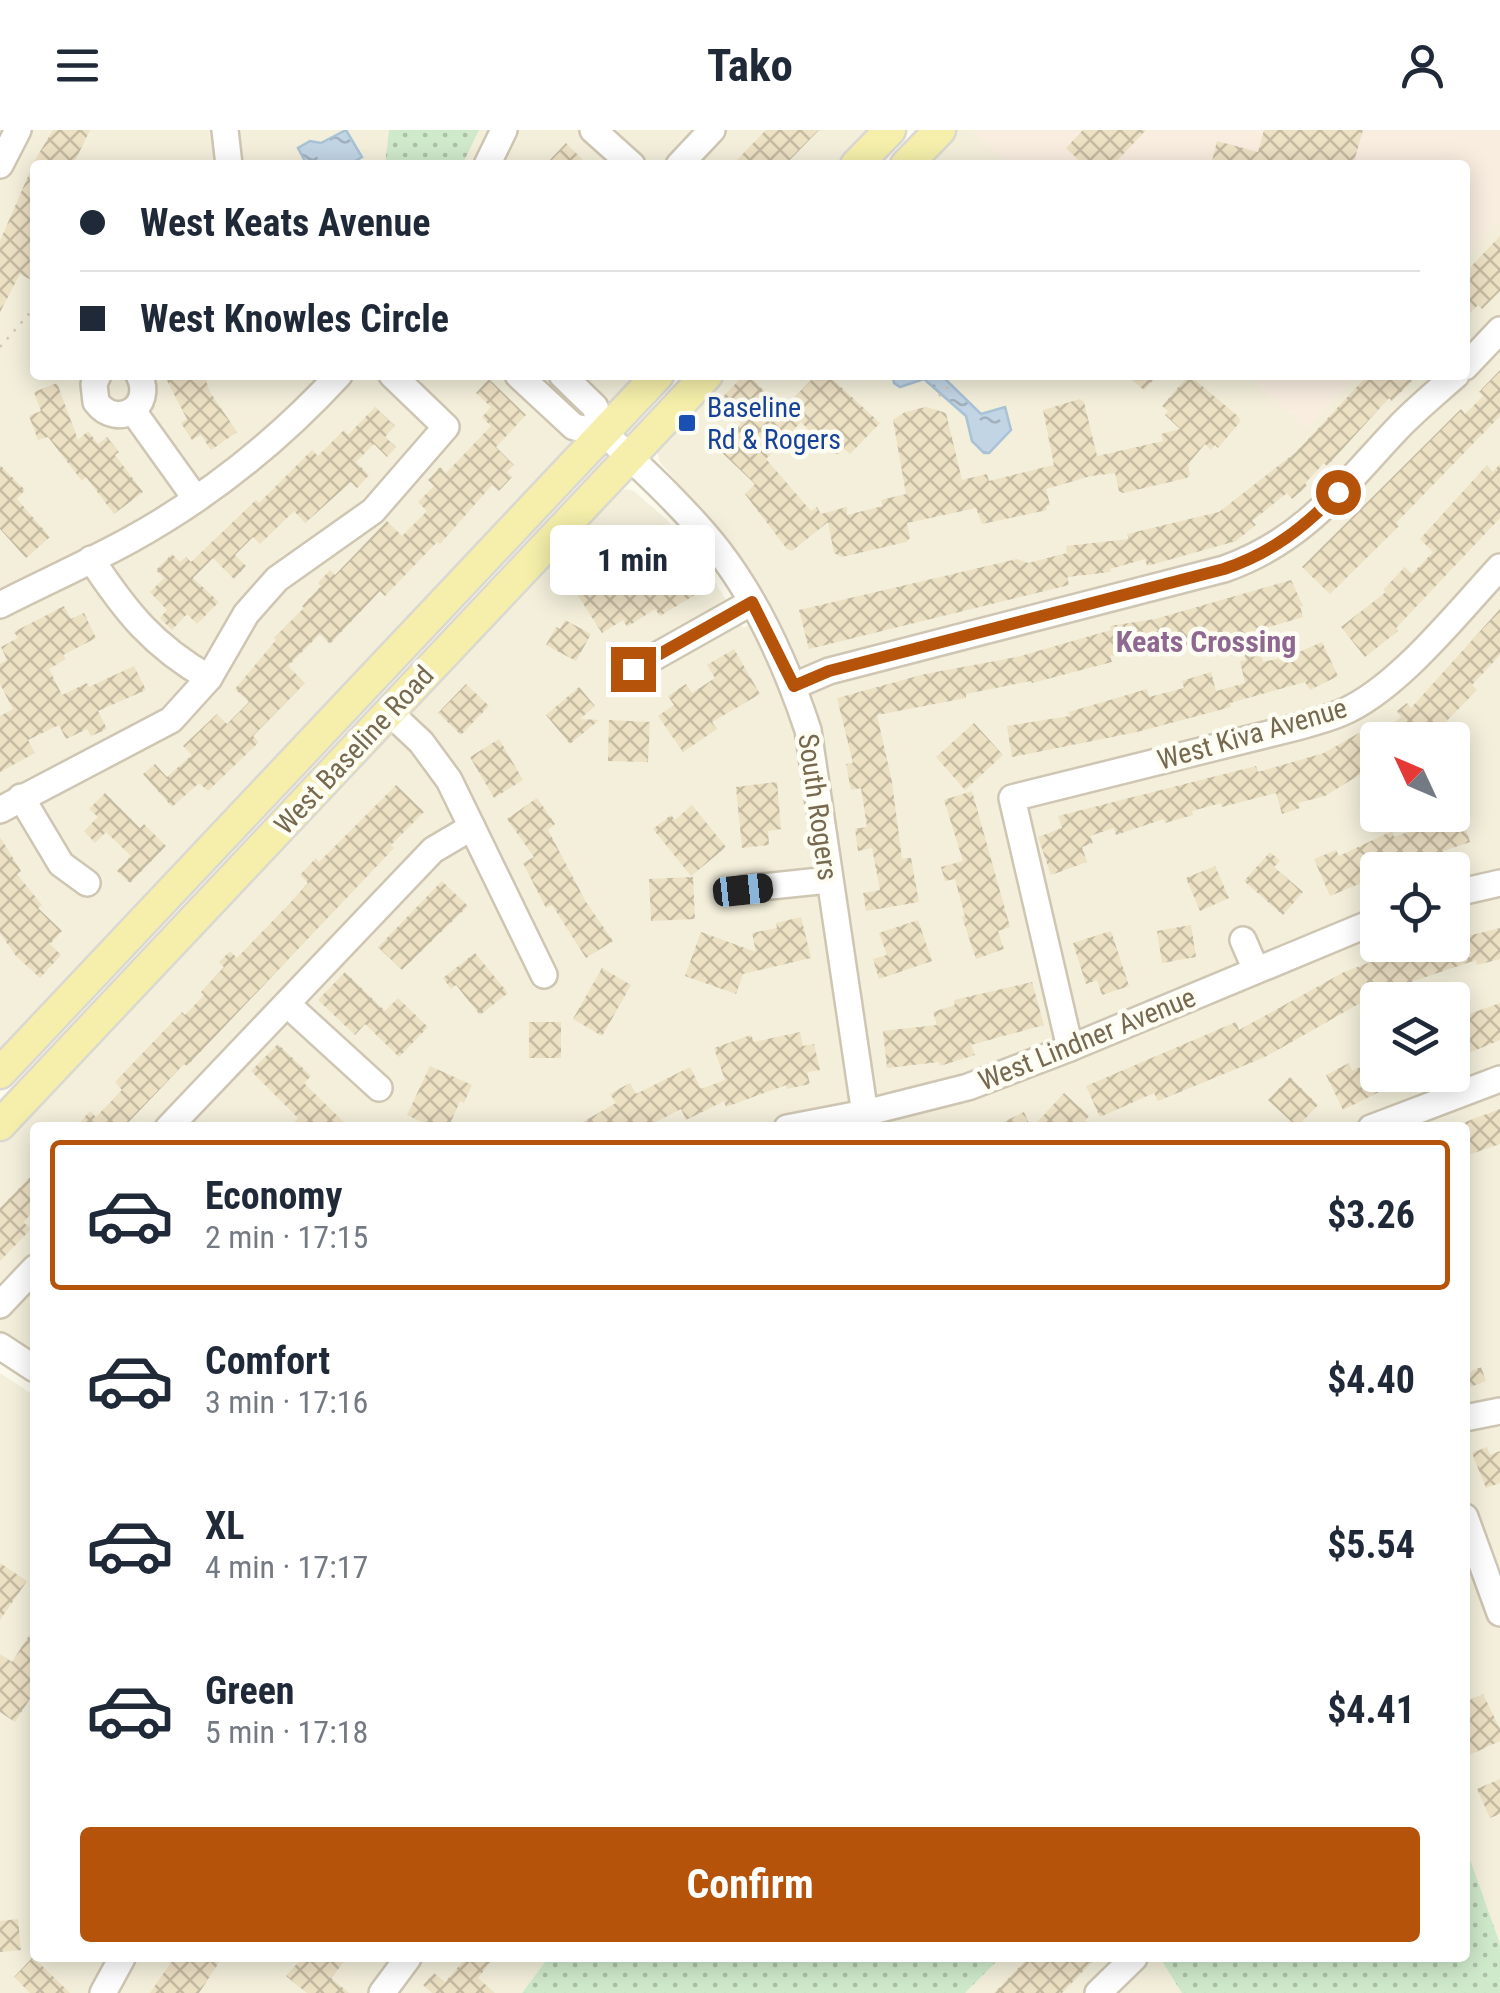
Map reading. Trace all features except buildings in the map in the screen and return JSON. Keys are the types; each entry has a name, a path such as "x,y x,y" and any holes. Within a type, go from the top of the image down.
{"main road":[{"path":"861,160 890,130"},
{"path":"911,160 940,130"},
{"name":"West Baseline Road","path":"0,1073 653,380"},
{"name":"West Baseline Road","path":"0,1125 702,380"}],"street":[{"path":"226,130 229,160"},
{"path":"490,160 504,130"},
{"path":"592,130 626,160"},
{"path":"684,160 712,130"},
{"path":"1470,362 1500,330"},
{"path":"97,380 93,393 101,409 117,416 133,411 144,390 141,380"},
{"path":"0,604 129,541 196,499 272,442 334,380"},
{"path":"86,882 62,864 10,804 171,720 209,678 246,614 277,579 373,511 446,427 397,380"},
{"name":"South Rogers","path":"523,380 574,427 604,432"},
{"name":"South Rogers","path":"567,380 595,407 604,432 717,549 752,602 794,686 808,730 866,1120"},
{"path":"794,686 829,671 1259,557 1316,515 1403,423 1450,380"},
{"path":"133,411 196,499"},
{"path":"92,559 124,610 158,646 209,678"},
{"name":"West Kiva Avenue","path":"1070,1048 1012,798 1343,712 1377,692 1500,568"},
{"path":"633,669 752,602"},
{"path":"389,712 437,762 544,974"},
{"path":"174,1122 433,850 472,827"},
{"path":"743,890 829,880"},
{"path":"1470,890 1500,883"},
{"name":"West Lindner Avenue","path":"866,1120 1070,1048 1360,927"},
{"path":"1243,940 1256,970"},
{"path":"287,1004 379,1088"},
{"path":"1387,1122 1500,1079"},
{"path":"0,1305 30,1273"},
{"path":"0,1346 30,1366"},
{"path":"1470,1417 1500,1411"},
{"path":"1470,1531 1500,1613"},
{"path":"104,1993 120,1962"},
{"path":"382,1993 405,1962"},
{"path":"1098,1993 1130,1962"}],"path":[{"path":"0,347 30,314"},
{"path":"940,396 953,382"}],"shaded area":[{"path":"0,130 871,130 843,160 30,160 30,380 636,380 0,1054"},
{"path":"958,130 971,130 1005,160 930,160"},
{"path":"971,130 1500,130 1500,221 1470,254 1470,160 1005,160"},
{"path":"1500,221 1500,1944 1470,1859 1470,1122 30,1122 30,1351 0,1332 0,1143 613,495 626,489 634,491 667,520 712,577 743,628 773,613 732,546 659,461 658,452 664,441 721,380 1253,380 1307,428 1351,380 1470,380 1470,254"},
{"path":"1253,380 1351,380 1307,428"},
{"path":"0,1373 30,1393 30,1962 545,1962 522,1993 0,1993"},
{"path":"996,1962 1170,1962 1182,1993 965,1993"}],"green space":[{"path":"389,130 479,130 464,160 386,160"},
{"path":"1470,1859 1500,1944 1500,1993 1182,1993 1163,1962 1470,1962"},
{"path":"545,1962 996,1962 965,1993 522,1993"}],"water":[{"path":"346,130 362,157 304,160 298,148 310,141 321,143"},
{"path":"894,380 921,380 900,387"},
{"path":"925,380 946,380 981,414 1005,407 1011,430 989,453 984,453 972,441 966,416"}],"place":[{"name":"Baseline Rd & Rogers","path":"687,423"}],"district":[{"name":"Keats Crossing","path":"1206,641"}],"route":[{"path":"633,669 752,602 794,686 829,671 1259,557 1291,536 1338,492"}]}
